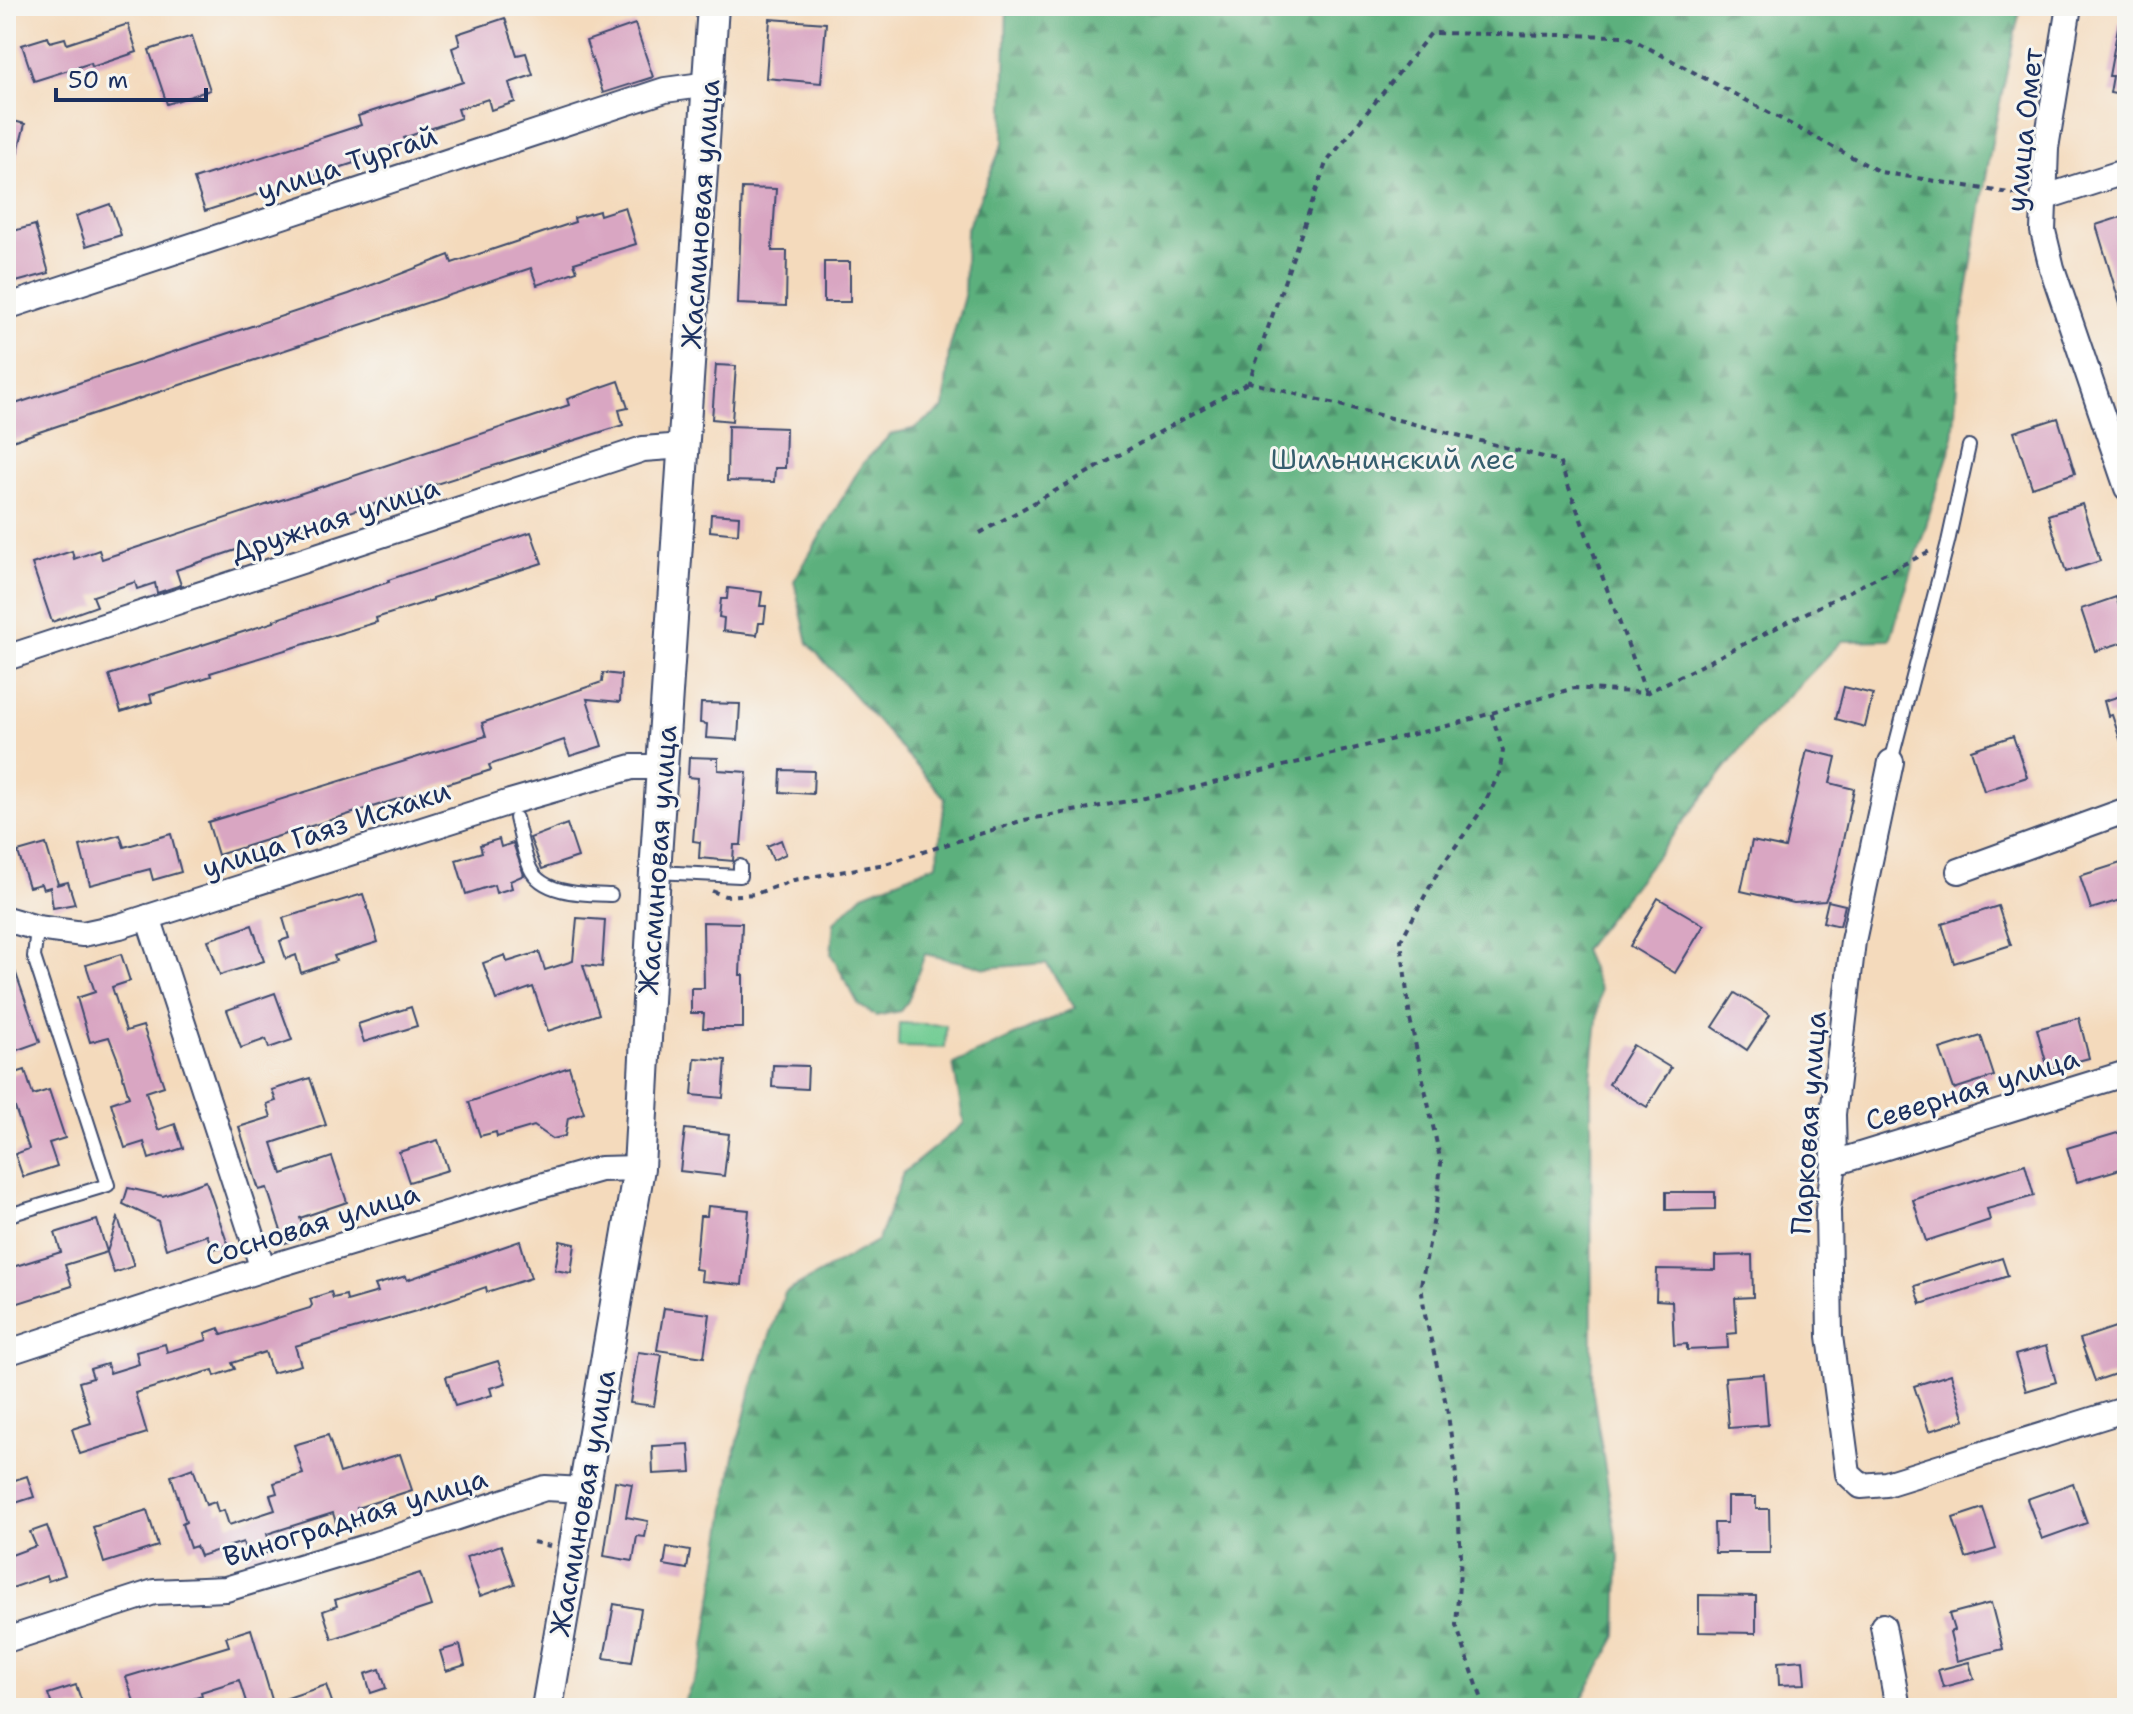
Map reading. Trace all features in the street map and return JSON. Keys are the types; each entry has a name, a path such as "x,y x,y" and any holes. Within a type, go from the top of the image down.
{"street":[{"name":"Жасминовая улица","path":"547,1708 639,1168 655,872 713,6"},
{"name":"улица Омет","path":"2069,6 2046,148 2043,231 2052,268 2127,488"},
{"name":"улица Тургай","path":"6,307 665,90 709,84"},
{"path":"2043,198 2127,171"},
{"name":"Дружная улица","path":"6,658 643,449 684,446"},
{"name":"Парковая улица","path":"1891,762 1853,941 1833,1114 1834,1163 1828,1210 1830,1336 1848,1474 1861,1486 1886,1484 2127,1409"},
{"name":"улица Гаяз Исхаки","path":"6,919 37,928 83,934 148,917 632,767 662,767"},
{"path":"1959,871 2127,810"},
{"path":"148,917 263,1269"},
{"name":"Северная улица","path":"1834,1163 2127,1073"},
{"name":"Сосновая улица","path":"6,1353 263,1269 600,1169 639,1168"},
{"name":"Виноградная улица","path":"6,1640 154,1592 226,1589 545,1488 584,1490"},
{"path":"1883,1626 1898,1708"}],"lane":[{"path":"1891,762 1948,542 1969,446"},
{"path":"516,818 531,870 538,879 575,893 611,895"},
{"path":"655,872 740,876 740,866"},
{"path":"6,1216 108,1185 34,957 37,928"}],"path":[{"path":"980,533 1249,382 1326,163 1431,33 1626,36 1880,172 2043,198"},
{"path":"1249,382 1559,461 1646,693"},
{"path":"688,873 706,889 725,896 755,894 794,880 885,864 1024,820 1172,793 1459,723 1574,688 1646,693 1948,542"},
{"path":"1485,1708 1456,1625 1461,1557 1455,1464 1447,1408 1421,1285 1437,1203 1441,1163 1410,1019 1401,940 1440,868 1479,814 1499,774 1503,751 1491,712"}],"green space":[{"name":"Шильнинский лес","path":"1007,6 2021,6 1994,130 1961,327 1953,440 1890,640 1842,641 1757,728 1583,950 1600,990 1591,1078 1592,1387 1619,1556 1617,1636 1577,1708 681,1708 703,1660 733,1461 752,1386 785,1293 878,1240 903,1173 964,1123 953,1064 1075,1008 1046,963 987,968 925,954 908,1001 900,1011 876,1016 859,1005 831,954 834,922 863,894 937,864 945,798 808,643 794,581 862,464 891,434 913,429 944,408 949,351 964,296 966,231 1003,143"},
{"path":"899,1023 946,1025 945,1048 898,1047"}],"building":[{"path":"505,18 517,55 526,53 533,75 509,83 515,102 491,110 488,99 458,109 461,118 404,138 405,142 353,159 354,163 205,211 194,179 361,125 358,116 463,82 452,48 460,45 457,34"},
{"path":"770,19 826,23 821,83 766,78"},
{"path":"2119,22 2127,22 2127,96 2110,93 2113,76 2109,76"},
{"path":"128,24 137,52 34,81 22,45 48,37 50,42 65,38 67,44"},
{"path":"635,24 653,77 603,93 586,41"},
{"path":"192,36 210,90 167,104 149,50"},
{"path":"6,119 25,124 12,175 6,174"},
{"path":"742,188 776,189 772,251 787,251 786,306 738,304"},
{"path":"110,204 121,235 86,246 76,216"},
{"path":"625,207 636,244 574,263 577,271 537,285 531,268 6,443 6,407 349,294 449,255 452,263 575,222 574,218 599,211 600,215"},
{"path":"2127,215 2127,313 2123,314 2096,225"},
{"path":"35,225 49,273 16,282 6,246 6,233"},
{"path":"824,262 850,262 850,302 824,302"},
{"path":"716,365 736,366 732,421 712,419"},
{"path":"619,381 628,408 619,410 623,425 176,570 181,585 157,593 155,583 137,589 135,582 93,596 97,606 52,622 32,564 72,551 74,559 99,550 102,559 569,405 567,399"},
{"path":"2058,418 2075,473 2032,487 2014,432"},
{"path":"728,426 786,428 785,468 775,468 774,482 727,481"},
{"path":"2082,504 2100,561 2066,572 2048,515"},
{"path":"711,514 739,516 738,534 710,531"},
{"path":"531,532 542,563 376,618 377,622 210,673 211,676 150,695 152,702 121,712 109,675 274,622"},
{"path":"728,588 762,592 760,606 766,606 764,623 759,623 757,635 723,631 724,618 719,617 721,599 727,599"},
{"path":"2116,597 2127,631 2127,641 2095,651 2081,609"},
{"path":"603,673 621,675 620,702 587,699 602,746 570,756 564,740 489,765 491,770 218,855 208,822 486,736 482,723 602,682"},
{"path":"1844,687 1873,694 1865,727 1836,719"},
{"path":"2127,694 2127,750 2124,751 2104,701"},
{"path":"701,703 740,704 738,740 706,738 707,724 700,723"},
{"path":"2013,736 2027,777 1984,791 1971,750"},
{"path":"1807,750 1836,757 1830,783 1854,789 1835,877 1825,901 1794,903 1741,891 1752,841 1785,848"},
{"path":"689,757 718,758 718,770 747,772 741,845 734,845 733,861 699,858 700,842 693,841 698,778 688,777"},
{"path":"781,770 814,771 813,794 780,792"},
{"path":"567,824 578,857 542,869 530,838"},
{"path":"171,834 181,872 153,880 150,869 90,885 80,846 120,835 124,847"},
{"path":"499,839 501,847 513,843 524,875 510,881 512,888 496,893 494,885 466,894 456,860 482,852 480,845"},
{"path":"781,840 786,854 773,860 767,846"},
{"path":"46,844 56,885 68,882 75,904 53,908 50,887 43,889 41,884 29,887 18,852"},
{"path":"2127,861 2127,898 2091,909 2080,876"},
{"path":"363,894 378,942 334,956 336,961 301,973 296,955 286,959 280,941 289,938 283,918"},
{"path":"1658,898 1704,925 1675,973 1630,946"},
{"path":"1828,901 1845,905 1840,926 1823,922"},
{"path":"1998,906 2011,945 1954,963 1942,924"},
{"path":"577,918 605,920 602,967 583,965 599,1014 548,1031 533,987 496,1000 483,963 505,955 507,962 539,952 545,970 573,961"},
{"path":"703,922 742,923 740,975 743,975 743,1028 703,1028 704,1013 691,1013 691,988 704,988"},
{"path":"252,925 264,961 220,975 208,940"},
{"path":"6,951 40,1042 6,1054"},
{"path":"121,954 130,981 112,987 126,1031 143,1026 164,1086 146,1092 158,1130 175,1124 183,1148 149,1159 144,1142 125,1148 111,1103 129,1097 118,1060 109,1037 90,1042 77,998 95,992 86,965"},
{"path":"275,993 292,1040 269,1048 266,1039 241,1048 227,1010"},
{"path":"1735,993 1770,1015 1747,1050 1713,1027"},
{"path":"411,1007 417,1026 364,1042 358,1024"},
{"path":"2079,1018 2089,1058 2048,1069 2037,1029"},
{"path":"1981,1036 1994,1076 1954,1089 1940,1049"},
{"path":"1633,1045 1671,1068 1647,1107 1609,1084"},
{"path":"695,1058 726,1060 723,1098 692,1095"},
{"path":"773,1065 808,1066 807,1089 772,1087"},
{"path":"569,1067 584,1113 568,1118 565,1136 553,1139 534,1126 497,1137 496,1132 480,1136 469,1102"},
{"path":"25,1070 33,1095 49,1090 65,1138 49,1143 57,1166 23,1177 15,1154 29,1149 13,1102 6,1104 6,1076"},
{"path":"310,1078 326,1125 272,1143 282,1174 332,1157 347,1202 300,1218 306,1236 285,1243 267,1188 259,1190 239,1127 271,1117 267,1104 276,1101 272,1090"},
{"path":"685,1129 729,1134 724,1176 680,1171"},
{"path":"2124,1131 2127,1167 2077,1182 2067,1148"},
{"path":"438,1140 448,1170 409,1182 399,1152"},
{"path":"2025,1164 2034,1196 1987,1209 1990,1220 1926,1241 1913,1200"},
{"path":"206,1181 228,1245 213,1249 207,1235 166,1249 158,1221 123,1204 128,1188 163,1196"},
{"path":"1666,1192 1715,1192 1715,1209 1666,1210"},
{"path":"708,1206 749,1210 742,1285 701,1281 702,1270 695,1269 700,1216 707,1216"},
{"path":"118,1218 134,1266 114,1273 107,1252"},
{"path":"97,1220 107,1252 65,1265 72,1286 6,1307 6,1269 61,1252 55,1233"},
{"path":"520,1241 531,1278 487,1292 486,1287 295,1346 301,1365 272,1373 265,1352 232,1363 235,1369 215,1376 213,1370 135,1393 147,1433 80,1454 72,1429 91,1423 79,1382 93,1378 90,1369 107,1364 110,1373 139,1364 136,1352 165,1344 167,1352 207,1340 205,1333 219,1328 222,1335 310,1308 310,1299 331,1292 333,1298 346,1295 347,1301 378,1292 375,1285 406,1276 407,1280"},
{"path":"560,1241 575,1244 571,1273 555,1270"},
{"path":"1752,1255 1753,1297 1735,1298 1737,1333 1727,1334 1728,1348 1687,1350 1687,1344 1674,1345 1672,1301 1656,1300 1657,1269 1715,1270 1715,1256"},
{"path":"2002,1258 2008,1276 1921,1304 1915,1286"},
{"path":"664,1308 710,1314 704,1357 657,1350"},
{"path":"2127,1323 2127,1370 2095,1381 2080,1339"},
{"path":"2046,1346 2056,1382 2026,1391 2015,1355"},
{"path":"638,1352 662,1355 654,1406 630,1403"},
{"path":"498,1361 506,1383 490,1388 492,1395 455,1406 446,1377"},
{"path":"1764,1374 1768,1425 1729,1428 1725,1377"},
{"path":"1951,1374 1965,1420 1929,1431 1914,1386"},
{"path":"328,1435 340,1473 400,1454 412,1490 357,1508 362,1524 339,1532 333,1513 267,1534 272,1551 248,1559 243,1542 200,1556 196,1546 190,1548 182,1524 186,1522 171,1476 193,1468 206,1505 215,1502 218,1512 224,1510 229,1525 275,1510 270,1495 277,1493 274,1483 303,1474 294,1445"},
{"path":"689,1444 691,1472 653,1474 652,1446"},
{"path":"27,1476 34,1497 6,1506 6,1483"},
{"path":"615,1481 632,1484 626,1517 648,1521 645,1537 637,1536 633,1561 604,1556"},
{"path":"2073,1483 2087,1523 2042,1539 2027,1499"},
{"path":"1727,1497 1756,1497 1756,1509 1769,1509 1770,1553 1715,1553 1714,1523 1727,1523"},
{"path":"1983,1508 1996,1549 1966,1558 1953,1518"},
{"path":"147,1510 158,1546 104,1563 93,1527"},
{"path":"47,1526 65,1575 48,1581 46,1576 12,1588 6,1570 6,1557 36,1546 30,1532"},
{"path":"501,1545 515,1584 480,1596 466,1557"},
{"path":"667,1547 690,1551 687,1569 664,1565"},
{"path":"420,1573 431,1606 332,1639 323,1611 337,1606 335,1600"},
{"path":"1699,1595 1756,1596 1756,1633 1699,1632"},
{"path":"1991,1603 2003,1649 1957,1661 1949,1614"},
{"path":"614,1604 641,1609 632,1662 604,1658"},
{"path":"251,1629 273,1703 326,1685 332,1702 312,1708 248,1708 239,1680 165,1708 136,1708 126,1677 229,1646 226,1637"},
{"path":"460,1645 465,1665 446,1671 440,1651"},
{"path":"1803,1660 1805,1684 1779,1685 1778,1662"},
{"path":"1969,1662 1974,1679 1943,1687 1938,1670"},
{"path":"380,1669 386,1688 371,1693 365,1674"},
{"path":"76,1685 84,1708 53,1708 48,1694"}]}
